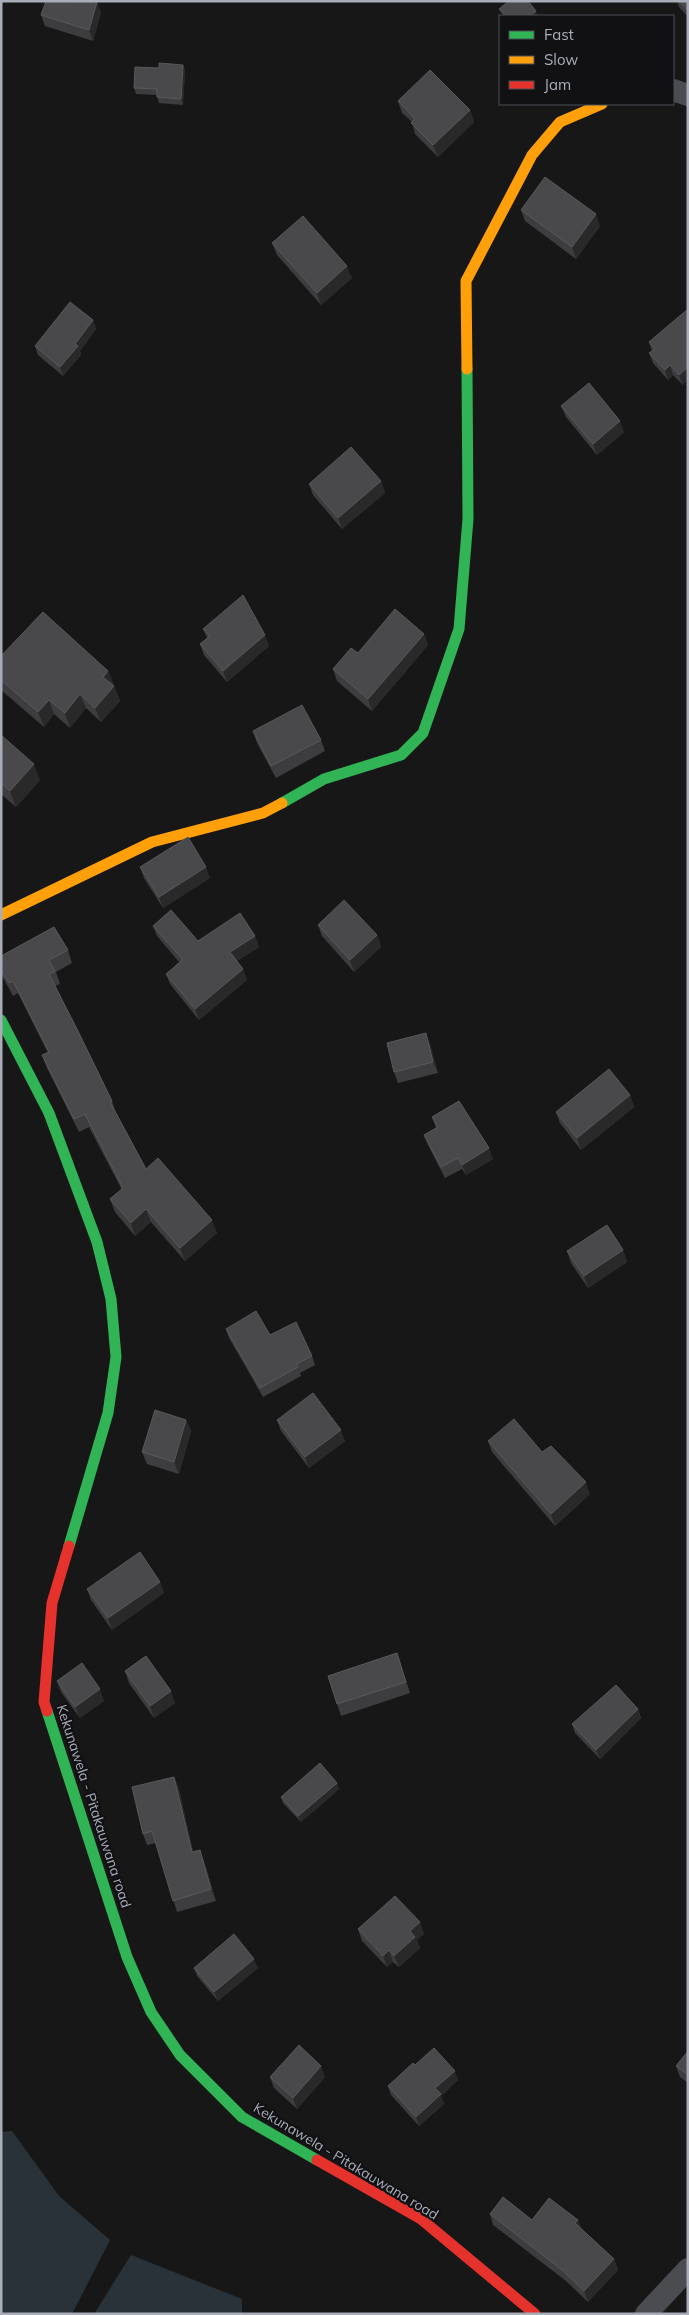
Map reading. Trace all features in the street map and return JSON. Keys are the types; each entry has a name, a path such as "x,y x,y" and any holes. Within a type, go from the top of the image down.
{"street":[{"path":"674,90 688,95"},
{"path":"1,915 152,842 264,813 324,779 401,755 423,733 459,629 468,518 466,281 532,155 560,122 600,105"},
{"name":"Kekunawela - Pitakauwana road","path":"3,1027 49,1113 97,1242 111,1299 116,1357 108,1413 52,1603 44,1702 127,1957 151,2012 180,2055 242,2117 421,2219 535,2314"},
{"path":"646,2314 688,2269"}],"shaded area":[{"path":"12,2131 59,2196 110,2240 72,2314 1,2314 1,2132"},
{"path":"131,2255 242,2299 242,2314 94,2314"}],"building":[{"path":"46,1 97,2 89,30 41,15"},
{"path":"509,1 528,1 536,11 531,15 504,15 499,9"},
{"path":"680,1 688,1 688,11"},
{"path":"159,63 183,65 181,99 157,97 157,89 134,88 135,67 159,68"},
{"path":"430,70 470,110 433,145 411,123 415,119 398,101"},
{"path":"545,177 596,214 572,247 521,210"},
{"path":"303,216 347,266 317,293 272,243"},
{"path":"70,302 93,320 75,344 78,346 60,367 35,346"},
{"path":"688,309 688,367 679,375 670,365 665,370 649,353 655,349 649,342"},
{"path":"589,383 620,421 593,444 561,406"},
{"path":"351,447 381,481 338,518 309,484"},
{"path":"243,595 265,635 223,671 200,644 210,636 203,629"},
{"path":"395,609 424,634 368,699 333,669 351,648 358,653"},
{"path":"43,612 108,671 103,677 114,686 95,708 80,694 65,713 49,700 38,712 1,680 1,656"},
{"path":"302,705 321,740 271,766 253,731"},
{"path":"1,735 34,764 10,791 1,783"},
{"path":"188,837 206,867 159,897 140,867"},
{"path":"344,900 377,935 350,960 318,925"},
{"path":"171,910 198,941 240,913 255,936 230,952 243,969 195,1009 166,974 183,960 153,926"},
{"path":"54,927 68,950 49,960 55,971 49,974 112,1101 110,1102 146,1169 158,1158 212,1220 180,1248 146,1209 131,1223 110,1199 123,1188 85,1114 74,1119 42,1055 49,1052 13,981 9,983 1,970 1,956"},
{"path":"426,1033 433,1062 394,1072 387,1043"},
{"path":"609,1069 630,1095 577,1138 556,1112"},
{"path":"459,1101 489,1148 462,1165 458,1158 441,1167 424,1135 438,1127 432,1117"},
{"path":"607,1225 623,1250 584,1276 567,1251"},
{"path":"256,1311 270,1335 296,1322 312,1356 296,1364 298,1367 260,1388 226,1329"},
{"path":"313,1393 341,1430 305,1457 277,1420"},
{"path":"155,1410 186,1420 174,1462 142,1452"},
{"path":"514,1419 542,1452 551,1446 586,1482 551,1514 488,1441"},
{"path":"140,1552 160,1582 108,1618 87,1589"},
{"path":"397,1653 406,1682 337,1704 328,1676"},
{"path":"146,1656 171,1691 150,1706 125,1671"},
{"path":"82,1663 100,1689 75,1707 57,1681"},
{"path":"616,1685 638,1709 596,1750 572,1724"},
{"path":"320,1763 337,1783 298,1816 281,1797"},
{"path":"174,1777 192,1852 200,1850 211,1889 173,1901 152,1831 143,1834 132,1787"},
{"path":"395,1896 420,1922 410,1931 415,1937 394,1956 389,1950 383,1956 358,1929"},
{"path":"234,1934 254,1959 214,1992 194,1968"},
{"path":"299,2045 321,2066 293,2098 270,2077"},
{"path":"434,2048 455,2071 435,2088 441,2094 416,2117 388,2086 413,2063 415,2065"},
{"path":"688,2051 688,2075 676,2066"},
{"path":"503,2197 532,2220 549,2198 578,2220 575,2223 614,2259 584,2291 562,2270 490,2214"}],"traffic: fast":[{"path":"282,803 324,779 401,755 423,733 459,629 468,519 467,369"},
{"path":"1,1020 49,1113 97,1242 111,1299 116,1357 108,1413 69,1546"},
{"path":"47,1711 127,1957 151,2012 180,2055 242,2117 317,2160"}],"traffic: slow":[{"path":"467,369 466,281 532,155 560,122 600,105"},
{"path":"1,915 152,842 263,813 282,803"}],"traffic: jam":[{"path":"47,1711 44,1702 52,1603 69,1546"},
{"path":"317,2160 421,2219 535,2314"}]}
